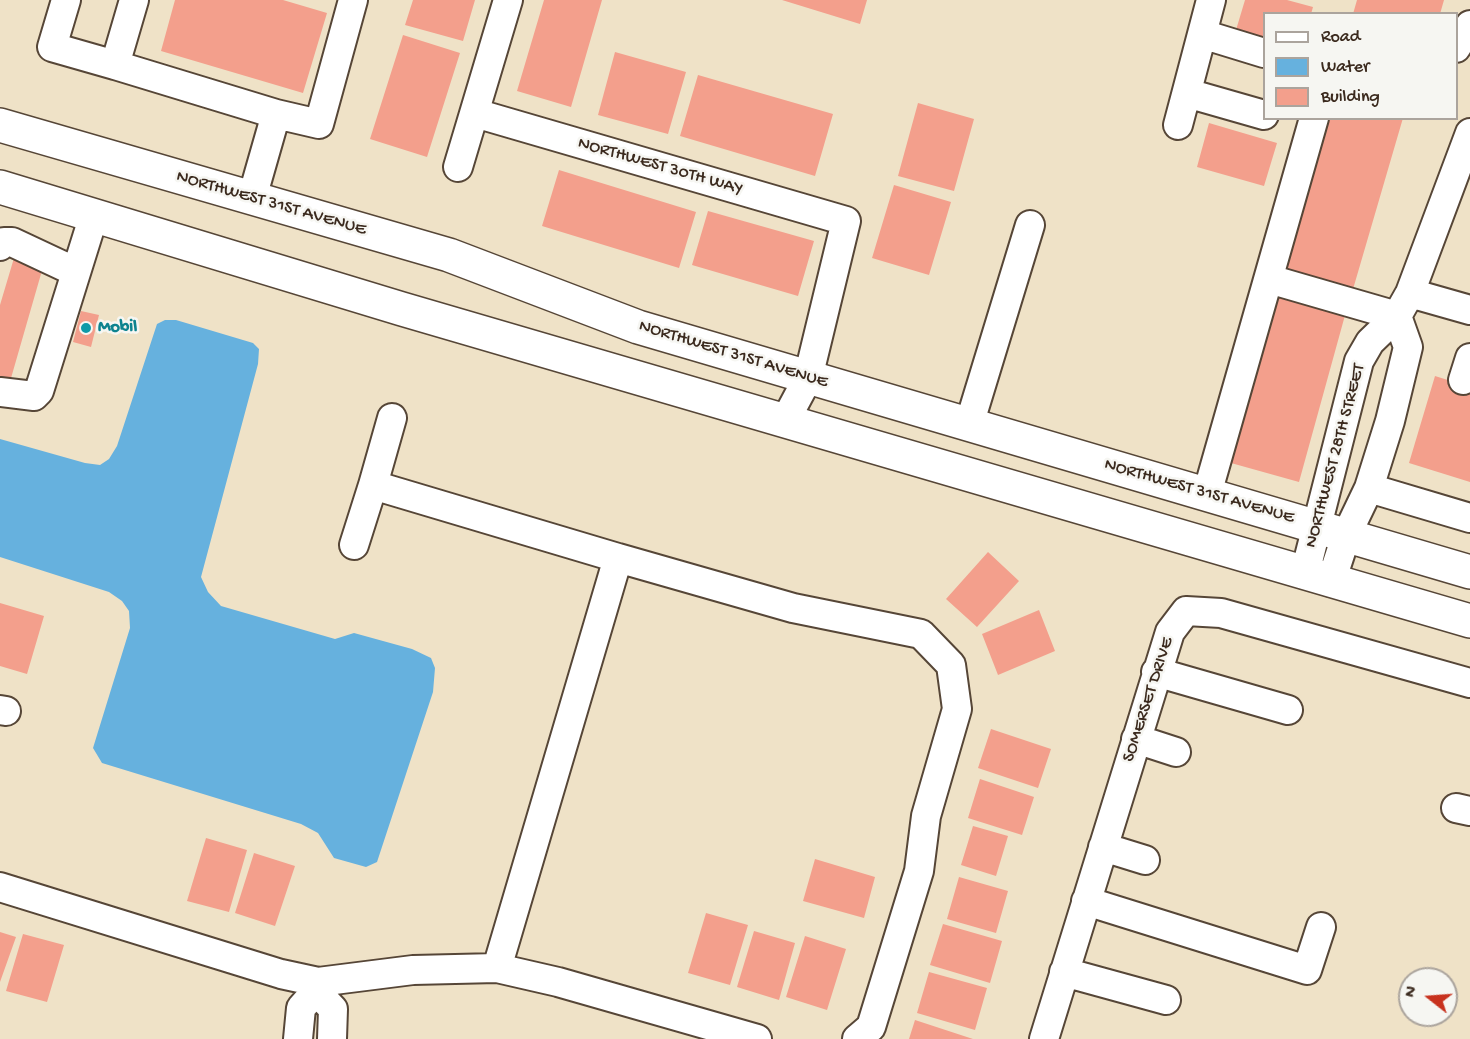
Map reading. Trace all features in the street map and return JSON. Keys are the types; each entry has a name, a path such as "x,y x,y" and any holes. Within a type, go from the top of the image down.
{"main road":[{"name":"NORTHWEST 31ST AVENUE","path":"0,125 449,255 638,327 1470,572"},
{"path":"0,187 402,309 1470,621"}],"street":[{"path":"66,0 52,47 276,114 319,124 353,0"},
{"path":"115,65 134,0"},
{"path":"458,167 508,0"},
{"path":"1178,124 1211,0"},
{"path":"1458,45 1470,25"},
{"path":"1202,34 1263,53"},
{"path":"1187,93 1263,114"},
{"name":"NORTHWEST 30TH WAY","path":"475,113 846,221 808,378"},
{"path":"252,198 276,114"},
{"path":"1208,494 1313,120"},
{"name":"NORTHWEST 28TH STREET","path":"1318,578 1332,532 1359,361 1370,342 1404,304 1470,133"},
{"path":"0,392 34,396 39,391 94,215"},
{"path":"969,425 1030,225"},
{"path":"0,246 4,242 12,242 48,256 76,272"},
{"path":"1269,279 1404,304 1470,310"},
{"name":"NORTHWEST 28TH STREET","path":"1332,532 1369,488 1388,430 1408,347 1404,304"},
{"path":"785,421 808,378"},
{"path":"354,545 393,418"},
{"path":"373,485 794,608 921,634 951,665 957,709 926,816 919,871 871,1027 857,1039"},
{"path":"1369,488 1470,518"},
{"path":"498,968 618,558"},
{"name":"SOMERSET DRIVE","path":"1044,1039 1156,672 1170,632 1186,611 1221,613 1470,683"},
{"path":"1156,672 1288,710"},
{"path":"1136,739 1176,752"},
{"path":"1103,847 1146,860"},
{"path":"0,887 317,986 412,970 498,968 558,982 757,1039"},
{"path":"1086,901 1307,970 1321,927"},
{"path":"1064,972 1166,1000"},
{"path":"298,1039 301,1008 317,986"},
{"path":"317,986 333,1009 332,1039"}],"water":[{"path":"165,320 176,320 253,343 259,349 258,364 201,577 208,592 221,606 335,639 354,633 412,649 431,658 435,668 433,692 377,862 366,867 334,858 318,833 301,824 102,763 93,748 130,628 129,611 122,601 109,592 0,557 0,439 85,463 100,465 109,459 117,446 157,324"}],"building":[{"path":"175,0 283,0 327,13 303,93 161,51"},
{"path":"413,0 475,0 463,41 405,25"},
{"path":"544,0 602,0 571,107 517,91"},
{"path":"782,0 867,0 860,24"},
{"path":"1245,0 1287,0 1313,7 1312,12 1263,12 1263,38 1236,30"},
{"path":"1357,0 1444,0 1441,12 1354,12"},
{"path":"403,35 460,53 427,157 370,139"},
{"path":"615,52 686,72 668,134 598,115"},
{"path":"698,75 833,114 815,176 680,136"},
{"path":"918,103 974,119 954,191 898,176"},
{"path":"1329,120 1402,120 1351,296 1283,276"},
{"path":"1209,123 1277,143 1264,186 1197,167"},
{"path":"559,170 696,212 679,268 542,226"},
{"path":"894,185 951,202 929,275 872,258"},
{"path":"708,211 814,241 798,296 692,265"},
{"path":"14,258 43,267 7,392 0,390 0,305"},
{"path":"1280,289 1347,308 1299,482 1231,463"},
{"name":"Mobil","path":"81,311 99,315 91,347 73,342"},
{"path":"1435,376 1470,387 1470,482 1409,463"},
{"path":"988,552 1019,581 977,627 946,599"},
{"path":"0,603 44,616 27,674 0,666"},
{"path":"1039,610 1055,651 998,675 982,634"},
{"path":"991,729 1051,749 1038,788 978,768"},
{"path":"980,779 1034,797 1022,835 968,818"},
{"path":"973,826 1008,836 996,876 961,865"},
{"path":"206,838 247,850 229,912 187,901"},
{"path":"254,853 295,866 275,926 235,913"},
{"path":"815,859 875,877 864,918 803,901"},
{"path":"959,877 1008,891 996,933 947,919"},
{"path":"706,913 748,925 730,985 688,973"},
{"path":"943,924 1002,941 990,983 930,965"},
{"path":"754,931 795,943 779,1000 737,987"},
{"path":"0,932 16,937 0,982"},
{"path":"23,934 64,945 47,1002 6,991"},
{"path":"805,936 846,949 827,1010 786,997"},
{"path":"929,972 987,988 975,1030 917,1013"},
{"path":"915,1020 973,1039 909,1039"}],"place":[{"name":"Mobil","path":"86,328"}]}
